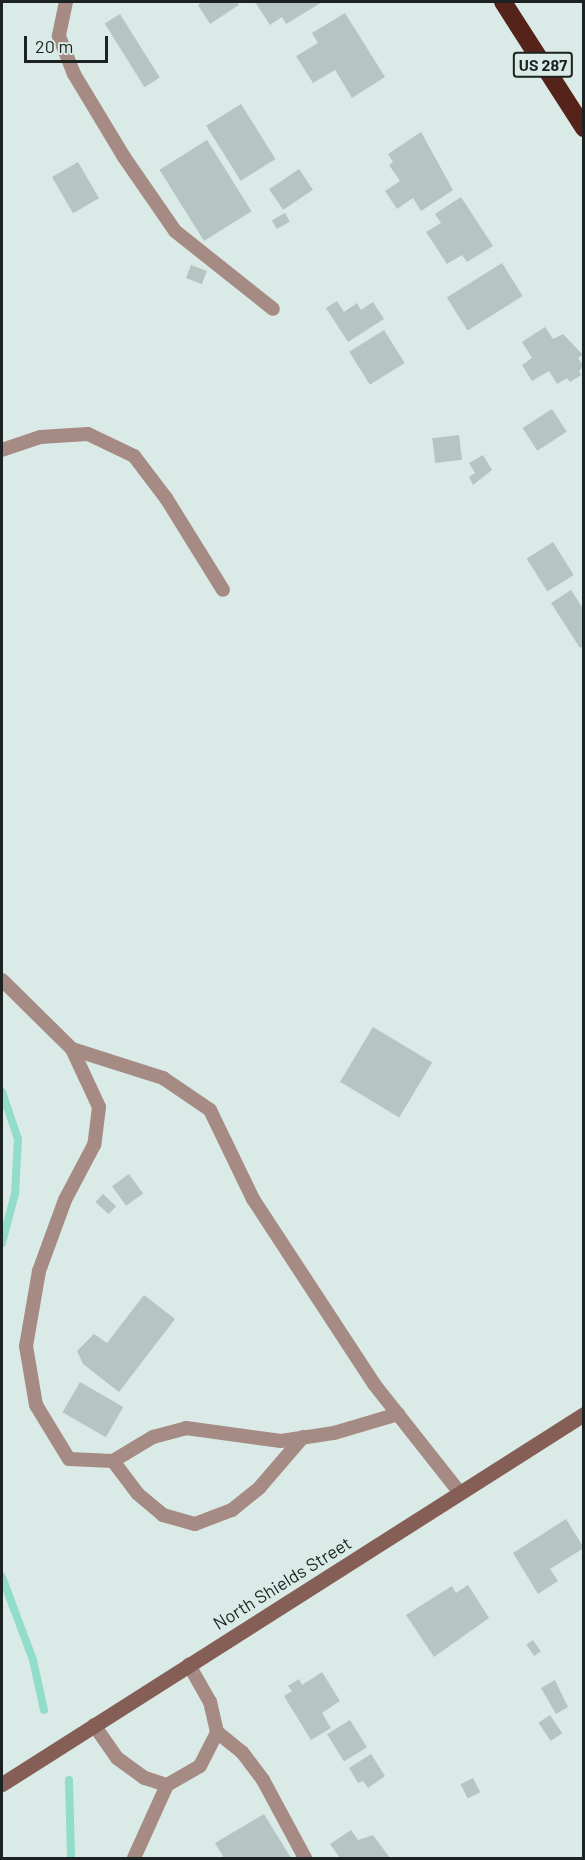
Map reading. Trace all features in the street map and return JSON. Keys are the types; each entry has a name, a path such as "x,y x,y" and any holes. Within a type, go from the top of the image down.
{"highway":[{"name":"US 287","path":"503,2 584,128"}],"main road":[{"name":"North Shields Street","path":"2,1784 584,1414"}],"lane":[{"path":"66,2 59,36 74,74 124,157 175,231 273,309"},
{"path":"2,450 40,437 88,434 134,456 166,498 223,590"},
{"path":"2,980 72,1049 99,1107 94,1145 65,1200 39,1271 26,1346 36,1405 69,1459 113,1461 153,1437 186,1428 281,1441 334,1433 398,1414"},
{"path":"72,1049 163,1078 210,1110 253,1199 398,1414 460,1493"},
{"path":"113,1461 138,1494 163,1515 195,1524 232,1510 260,1487 303,1437"},
{"path":"189,1665 210,1702 217,1732 242,1752 263,1780 305,1858"},
{"path":"94,1725 117,1758 145,1778 167,1785"},
{"path":"134,1858 167,1785 200,1766 217,1732"}],"building":[{"path":"202,2 237,2 239,5 210,24 198,5"},
{"path":"255,2 322,2 286,24 282,17 270,25"},
{"path":"345,13 385,77 352,98 335,70 313,83 296,56 318,43 312,33"},
{"path":"120,14 160,78 144,87 105,24"},
{"path":"241,104 275,159 241,181 206,126"},
{"path":"421,132 453,190 421,211 413,198 397,209 385,191 400,181 389,165 393,162 388,154"},
{"path":"207,140 252,211 204,241 160,170"},
{"path":"78,162 99,198 73,213 52,177"},
{"path":"299,169 313,190 283,210 269,189"},
{"path":"461,197 493,246 467,262 462,255 447,264 426,232 441,223 435,214"},
{"path":"285,213 290,222 277,229 272,220"},
{"path":"502,263 523,296 468,331 447,297"},
{"path":"191,265 207,271 202,284 186,278"},
{"path":"337,301 344,312 357,303 361,310 373,302 384,319 348,342 326,308"},
{"path":"545,327 553,339 563,334 583,355 578,358 584,366 579,371 581,375 570,382 567,378 557,384 549,371 532,381 522,365 532,358 522,342"},
{"path":"384,330 405,363 370,385 349,352"},
{"path":"552,409 567,432 537,451 523,428"},
{"path":"459,435 462,460 435,463 432,438"},
{"path":"483,455 492,470 473,485 469,477 475,473 469,463"},
{"path":"553,542 574,575 547,592 527,558"},
{"path":"571,590 584,610 584,646 580,648 551,603"},
{"path":"373,1027 432,1063 399,1117 340,1082"},
{"path":"129,1174 143,1193 126,1206 112,1186"},
{"path":"103,1194 116,1206 109,1214 95,1202"},
{"path":"144,1295 175,1319 119,1392 83,1364 77,1351 94,1334 107,1343"},
{"path":"80,1382 123,1407 106,1437 62,1412"},
{"path":"566,1519 584,1548 550,1569 558,1581 538,1594 513,1553"},
{"path":"468,1585 489,1618 434,1657 406,1615 452,1586 456,1593"},
{"path":"533,1640 541,1652 534,1656 526,1644"},
{"path":"322,1672 340,1701 322,1713 331,1728 311,1740 284,1696 292,1691 288,1686 299,1679 302,1685"},
{"path":"555,1680 568,1707 556,1714 541,1688"},
{"path":"550,1715 562,1733 551,1741 538,1723"},
{"path":"350,1720 367,1747 344,1761 327,1734"},
{"path":"371,1754 385,1776 368,1788 363,1781 358,1783 349,1768"},
{"path":"473,1778 480,1792 468,1799 461,1784"},
{"path":"264,1814 291,1858 224,1858 215,1843"},
{"path":"351,1830 358,1840 373,1835 390,1858 340,1858 330,1844"}],"waterway":[{"path":"2,1092 18,1139 15,1194 2,1243"},
{"path":"2,1577 33,1660 44,1710"},
{"path":"69,1780 71,1858"}]}
